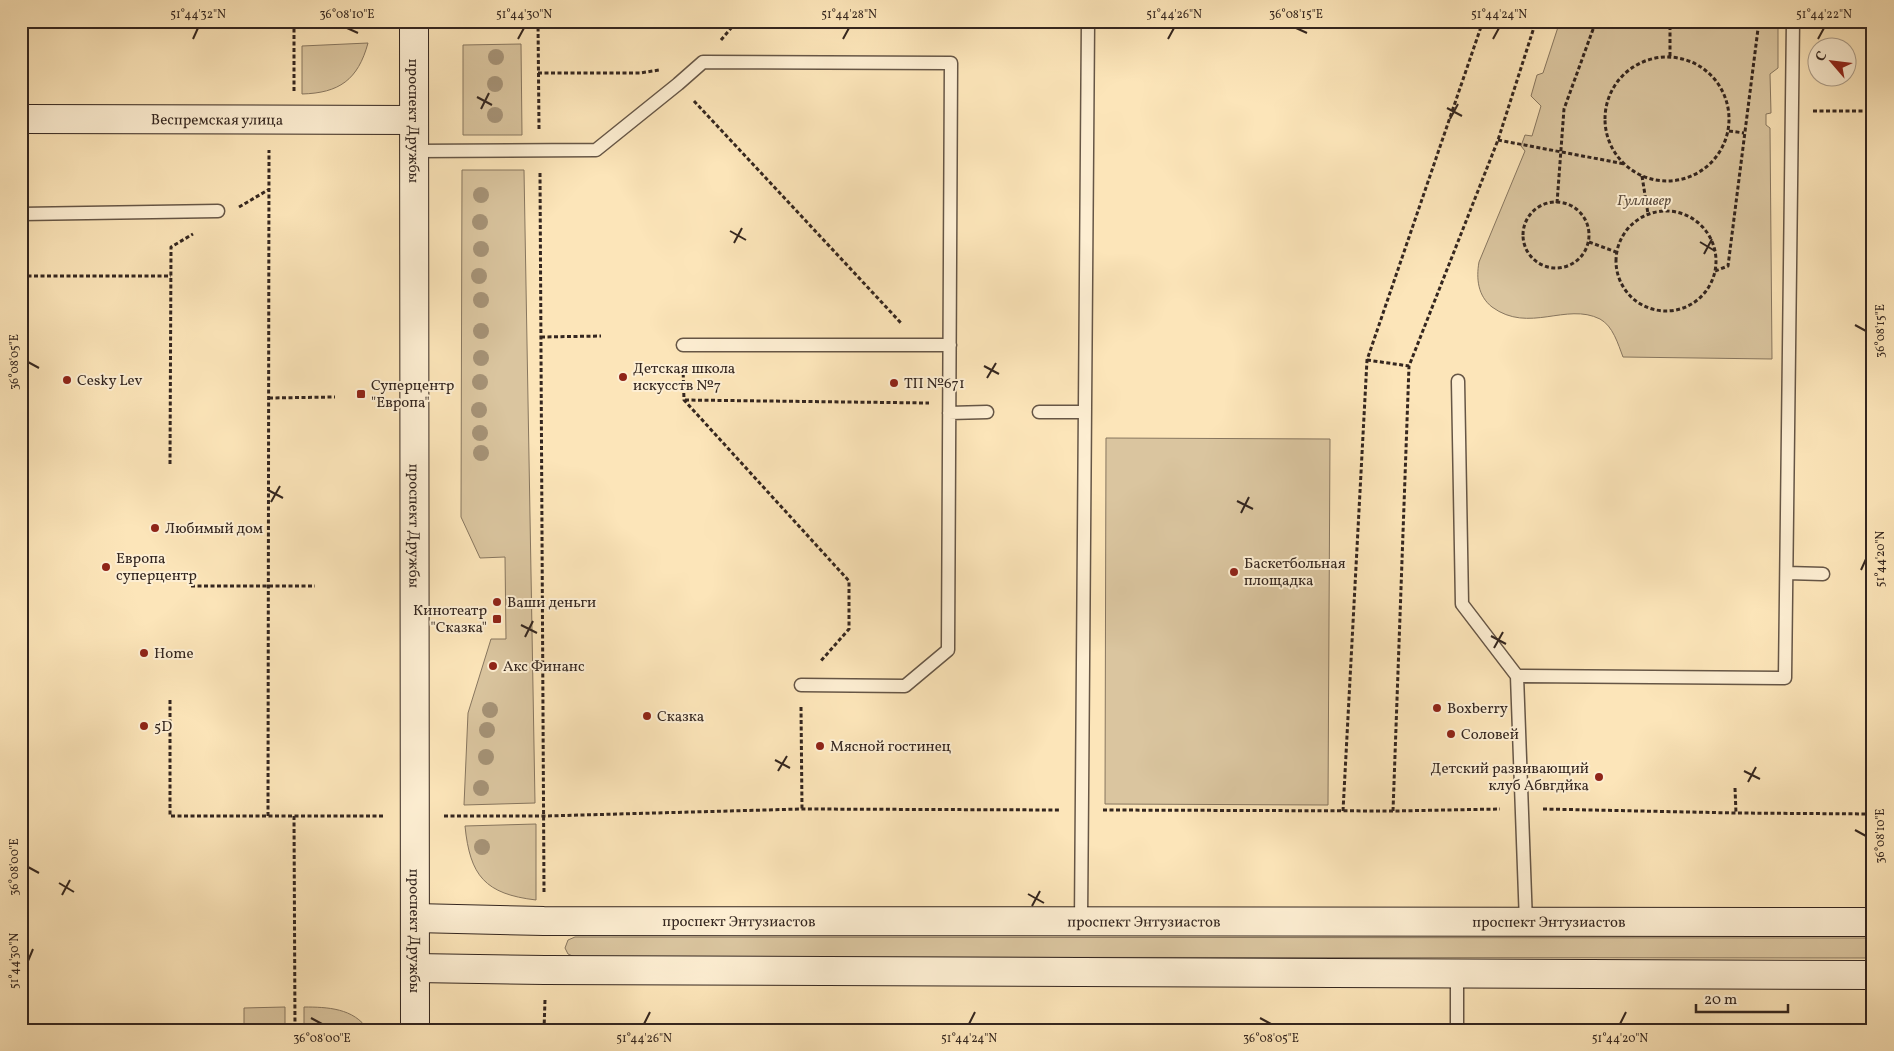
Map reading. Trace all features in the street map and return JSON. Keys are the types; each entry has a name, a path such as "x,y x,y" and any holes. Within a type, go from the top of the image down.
{"main road":[{"name":"проспект Дружбы","path":"414,21 415,1030"},
{"name":"Веспремская улица","path":"21,119 294,118 414,120"},
{"name":"проспект Энтузиастов","path":"415,918 544,921 1873,922"},
{"path":"415,968 1873,974"}],"lane":[{"path":"1081,921 1088,21"},
{"path":"1517,676 1785,678 1793,21"},
{"path":"414,151 539,152 596,150 703,62 951,63 948,650 905,686 801,685"},
{"path":"21,214 218,211"},
{"path":"683,345 950,346"},
{"path":"1458,381 1462,604 1517,676 1526,923"},
{"path":"949,408 987,412"},
{"path":"1039,412 1084,412"},
{"path":"1787,573 1824,574"},
{"path":"1457,973 1458,1030"}],"path":[{"path":"21,28 43,21"},
{"path":"294,21 294,118"},
{"path":"538,21 545,816 544,921"},
{"path":"538,73 640,73 703,62 737,21"},
{"path":"1343,811 1367,360 1483,21"},
{"path":"1558,203 1564,109 1596,21"},
{"path":"1670,21 1670,56"},
{"path":"1715,271 1728,266 1759,21"},
{"path":"1670,56 1692,61 1710,72 1723,90 1730,110 1729,131 1721,151 1707,167 1685,179 1664,181 1642,176 1624,164 1611,147 1605,127 1606,107 1614,87 1628,71 1646,60 1670,56"},
{"path":"678,84 922,346"},
{"path":"1792,111 1873,111"},
{"path":"1729,131 1744,133"},
{"path":"1498,140 1624,164"},
{"path":"268,816 269,148 277,148"},
{"path":"1642,176 1648,214"},
{"path":"1558,203 1569,205 1586,220 1589,242 1577,261 1566,267 1554,268 1543,266 1527,250 1524,240 1524,229 1528,219 1540,207 1558,203"},
{"path":"1667,210 1685,214 1700,224 1710,237 1716,254 1715,271 1709,288 1697,301 1680,310 1662,312 1645,308 1631,298 1620,284 1615,268 1616,252 1622,236 1633,222 1648,214 1667,210"},
{"path":"1589,242 1616,252"},
{"path":"170,464 171,247"},
{"path":"21,276 171,276"},
{"path":"541,337 601,336"},
{"path":"683,345 684,400 849,581 849,629 801,685 802,808"},
{"path":"1367,360 1409,366"},
{"path":"269,398 334,397"},
{"path":"684,400 949,408"},
{"path":"191,586 315,586"},
{"path":"170,700 170,816 545,816 802,808 1343,811 1521,809 1873,814"},
{"path":"1735,788 1736,813"},
{"path":"294,816 295,1030"},
{"path":"544,1030 545,970"}],"green space":[{"path":"302,21 371,21 371,25 302,28"},
{"name":"Гулливер","path":"1560,21 1778,21 1778,68 1770,74 1771,113 1766,114 1766,125 1770,128 1772,359 1623,357 1612,331 1600,319 1574,314 1520,318 1506,315 1487,303 1479,287 1479,262 1525,151 1521,146 1525,135 1532,136 1541,106 1531,96 1537,75 1543,73"},
{"path":"368,43 359,66 345,82 327,91 302,94 302,46"},
{"path":"521,44 522,135 463,135 463,45"},
{"path":"462,170 524,170 535,803 464,805 468,713 491,639 506,639 505,557 480,558 461,517"},
{"path":"1106,438 1330,439 1328,805 1105,804"},
{"path":"536,824 536,900 504,893 483,880 471,858 465,826"},
{"path":"575,937 1873,938 1873,958 575,957 568,954 565,948 568,940"},
{"path":"285,1007 285,1030 244,1030 244,1008"},
{"path":"304,1007 331,1008 348,1013 368,1030 304,1030"}],"place":[{"name":"Детская школа искусств №7","path":"623,377"},
{"name":"Cesky Lev","path":"67,380"},
{"name":"ТП №671","path":"894,383"},
{"name":"Суперцентр \"Европа\"","path":"361,394"},
{"name":"Любимый дом","path":"155,528"},
{"name":"Европа суперцентр","path":"106,567"},
{"name":"Баскетбольная площадка","path":"1234,572"},
{"name":"Ваши деньги","path":"497,602"},
{"name":"Кинотеатр \"Сказка\"","path":"497,619"},
{"name":"Home","path":"144,653"},
{"name":"Акс Финанс","path":"493,666"},
{"name":"Boxberry","path":"1437,708"},
{"name":"Сказка","path":"647,716"},
{"name":"5D","path":"144,726"},
{"name":"Соловей","path":"1451,734"},
{"name":"Мясной гостинец","path":"820,746"},
{"name":"Детский развивающий клуб Абвгдйка","path":"1599,777"}]}
